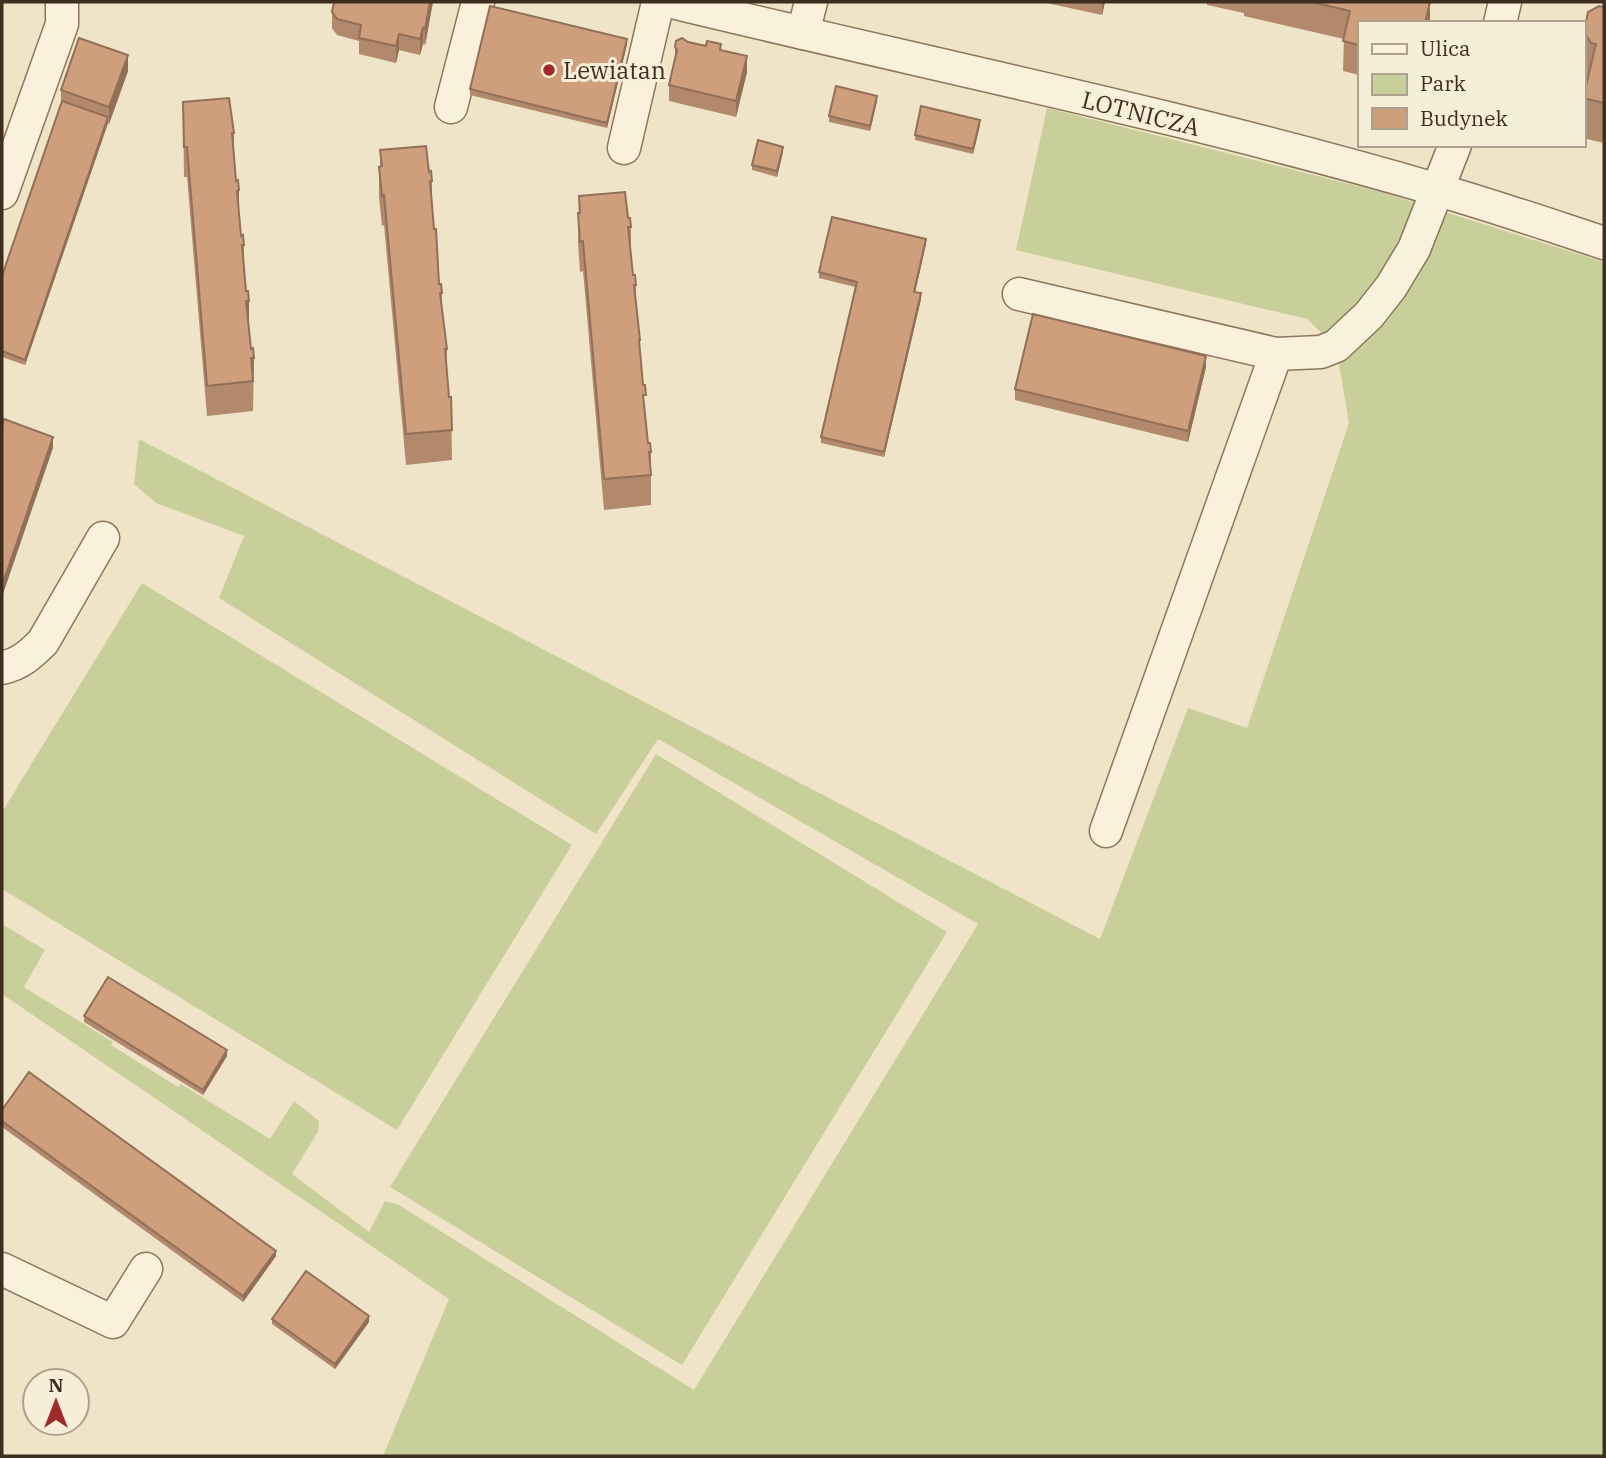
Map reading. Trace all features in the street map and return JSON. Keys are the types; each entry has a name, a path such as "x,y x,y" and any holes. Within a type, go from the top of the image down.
{"street":[{"path":"2,193 62,13 87,2"},
{"path":"452,107 478,2"},
{"path":"624,148 658,2"},
{"name":"LOTNICZA","path":"672,2 1113,105 1311,155 1439,190 1604,243"},
{"path":"803,33 811,2"},
{"path":"1501,21 1506,2"},
{"path":"1019,294 1276,354 1321,352 1336,346 1369,315 1391,287 1414,249 1454,147"},
{"path":"1106,831 1276,354"},
{"path":"2,668 15,665 30,656 43,642 103,538"},
{"path":"2,1269 113,1322 146,1269"}],"green space":[{"path":"1047,108 1381,192 1604,262 1604,1456 383,1456 449,1299 2,994 2,924 45,950 24,987 113,1042 111,1045 178,1087 181,1084 270,1139 294,1101 319,1121 318,1132 292,1174 369,1232 385,1201 399,1205 694,1390 978,924 658,739 596,834 219,598 244,536 156,503 134,484 139,439 1100,939 1188,708 1247,728 1349,423 1336,347 1307,319 1016,250"},
{"path":"142,583 572,845 397,1130 2,889 2,812"},
{"path":"656,754 947,932 682,1365 390,1187"}],"building":[{"path":"334,2 430,2 425,29 423,28 420,39 399,34 396,46 359,38 361,25 337,19 332,12"},
{"path":"1312,2 1430,2 1425,21 1358,21 1358,45 1343,41 1350,11"},
{"name":"Lewiatan","path":"490,6 627,39 607,123 470,89"},
{"path":"1599,6 1604,7 1604,103 1585,98 1596,44 1591,43 1585,34 1588,12"},
{"path":"79,38 128,55 109,107 61,90"},
{"path":"682,38 706,46 707,41 721,44 720,50 747,56 736,101 669,85 677,50 676,41"},
{"path":"836,86 877,96 870,126 829,116"},
{"path":"229,98 249,301 246,301 254,358 251,358 253,381 207,386 187,147 184,147 183,102"},
{"path":"62,101 108,117 25,360 2,351 2,276"},
{"path":"921,106 980,120 973,149 915,135"},
{"path":"758,140 783,147 777,171 752,165"},
{"path":"426,146 432,181 452,430 406,434 384,195 382,196 379,167 382,166 380,150"},
{"path":"625,192 631,227 628,227 636,285 651,475 604,479 583,241 580,242 579,196"},
{"path":"832,217 926,239 914,292 921,293 884,452 821,437 857,282 819,272"},
{"path":"1033,314 1206,356 1188,431 1015,389"},
{"path":"4,419 53,437 2,586 2,425"},
{"path":"108,977 227,1050 203,1090 84,1016"},
{"path":"29,1072 276,1251 243,1296 2,1121 2,1110"},
{"path":"306,1271 369,1316 335,1364 272,1319"}],"place":[{"name":"Lewiatan","path":"549,70"}]}
